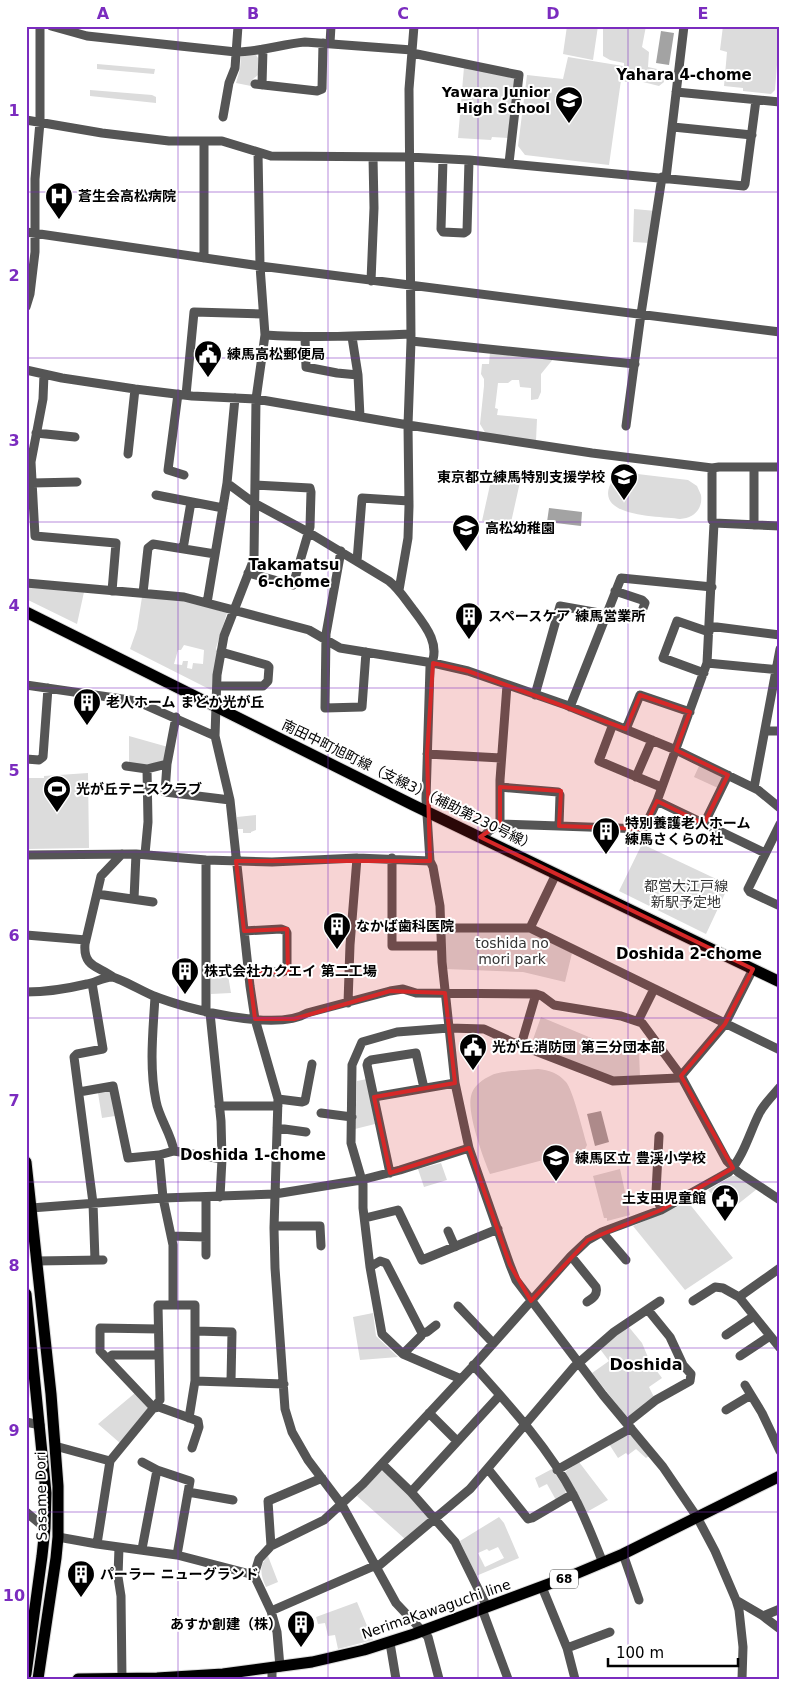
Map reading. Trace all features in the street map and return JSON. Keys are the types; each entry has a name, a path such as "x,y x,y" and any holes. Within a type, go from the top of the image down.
{"main road":[{"name":"南田中町旭町線（支線3）（補助第230号線）","path":"26,612 482,838 780,982"},
{"name":"Sasame Dori","path":"26,1162 51,1394 58,1486 58,1537 38,1679"},
{"name":"Sasame Dori","path":"26,1294 45,1474 45,1528 26,1674"},
{"name":"NerimaKawaguchi line","path":"78,1679 198,1676 275,1671 390,1643 602,1563 780,1476"}],"street":[{"path":"26,307 31,286 35,252 31,232 40,122 40,26"},
{"path":"51,26 87,36 236,52 289,44 327,43 412,51 519,74 509,163"},
{"path":"87,36 89,26"},
{"path":"224,117 229,83 235,68 238,26"},
{"path":"263,49 259,84 317,91 322,89 327,43 331,26"},
{"path":"399,590 408,538 409,501 408,425 411,337 408,89 414,26"},
{"path":"626,426 641,314 673,127 684,26"},
{"path":"676,92 780,102"},
{"path":"26,120 102,133 169,141 222,142 271,156 408,157 469,160 744,186 746,184 756,100"},
{"path":"673,127 752,135"},
{"path":"204,142 204,258"},
{"path":"258,152 260,266 265,335 256,399 254,559 224,636 217,686 215,736 230,800 255,1019 278,1102 274,1226 275,1268 285,1409 292,1432 308,1460 342,1505 396,1602 428,1638 439,1679"},
{"path":"371,281 374,208 373,157"},
{"path":"443,159 441,229 443,232 464,234 467,231 469,160"},
{"path":"31,232 371,281 780,332"},
{"path":"184,475 168,470 194,312 262,314"},
{"path":"265,335 411,337 635,364"},
{"path":"305,337 306,367 358,375"},
{"path":"352,337 358,375 360,417"},
{"path":"26,370 135,389 256,399 408,425 592,453 712,468 719,466 780,468"},
{"path":"44,374 43,399 29,462 35,536 116,543 112,591"},
{"path":"128,454 135,389"},
{"path":"207,603 227,482 235,398"},
{"path":"36,433 75,437"},
{"path":"754,467 754,525"},
{"path":"482,838 500,824 644,829 676,750 707,663 714,523 712,520 712,468"},
{"path":"32,483 77,482"},
{"path":"227,482 254,503 308,532 389,581 399,590 429,630 435,655 430,667 427,754 427,811 430,861 433,867 440,906 445,993 456,1083 470,1148 516,1280 578,1363 664,1466 697,1517 715,1551 739,1610 743,1647 742,1679"},
{"path":"248,573 293,585 308,532 310,488 255,485"},
{"path":"156,495 222,508"},
{"path":"357,561 362,498 409,501"},
{"path":"183,549 191,502"},
{"path":"714,523 780,526"},
{"path":"143,593 148,548 150,545 154,544 215,554"},
{"path":"340,552 326,640 324,707 326,709 362,707 364,704 366,652"},
{"path":"570,707 618,581 622,577 712,587"},
{"path":"26,583 184,597 309,630 340,648 433,663 468,671 570,707 676,750 754,788 780,808"},
{"path":"615,591 642,600 645,603 642,611"},
{"path":"535,695 560,606 606,614"},
{"path":"704,673 663,658 677,621 709,629 780,635"},
{"path":"754,788 778,670 780,649"},
{"path":"217,686 263,686 268,681 269,667 267,665 221,652"},
{"path":"707,663 778,670"},
{"path":"26,685 136,701 176,717 215,736"},
{"path":"500,824 501,758 507,685"},
{"path":"26,759 39,760 43,756 48,688"},
{"path":"626,729 640,695 690,712"},
{"path":"176,717 165,792 230,800"},
{"path":"613,724 599,761 661,787"},
{"path":"765,731 780,731"},
{"path":"636,777 652,740"},
{"path":"427,754 501,758"},
{"path":"126,766 147,769 168,764"},
{"path":"134,899 148,822 147,769"},
{"path":"704,824 728,775"},
{"path":"500,788 558,792 560,798 559,826"},
{"path":"657,800 765,853"},
{"path":"780,824 748,889 750,892 780,906"},
{"path":"122,854 101,876 84,953 88,962 113,977 172,1003 208,1012 255,1019 294,1019 306,1013 403,989 416,993 536,994 554,1005 638,1020 681,1076 727,1161 733,1168 780,1200"},
{"path":"26,855 141,854 206,860 272,862 357,858 430,861"},
{"path":"348,1003 350,945 357,858"},
{"path":"392,858 392,946 441,946"},
{"path":"206,860 208,1012 219,1106 222,1159 220,1196"},
{"path":"530,928 556,874"},
{"path":"97,894 153,902"},
{"path":"440,928 530,928 780,1050"},
{"path":"244,931 281,929 287,933 287,970 282,972 249,972"},
{"path":"26,935 86,940"},
{"path":"461,1379 403,1354 382,1334 370,1267 363,1184 351,1143 353,1061 362,1042 397,1032 449,1028 484,1029 521,1046 613,1081 678,1078 725,1024 753,969"},
{"path":"26,992 52,992 113,977"},
{"path":"36,1261 99,1260 94,1203 75,1055 103,1049 92,983"},
{"path":"638,1020 654,989"},
{"path":"521,1046 536,994"},
{"path":"155,996 152,1054 156,1102 174,1151"},
{"path":"390,1172 368,1062 416,1053 424,1088"},
{"path":"219,1106 305,1101 312,1064"},
{"path":"374,1097 456,1083"},
{"path":"79,1092 112,1086 128,1158 159,1155 174,1151 222,1159"},
{"path":"275,1671 277,1632 271,1611 254,1575 259,1559 272,1546 324,1520 342,1505 430,1413 571,1256 588,1240 602,1232 661,1210 729,1172 733,1168 761,1110 780,1087"},
{"path":"321,1113 352,1117"},
{"path":"277,1128 306,1132"},
{"path":"659,1136 656,1192 661,1210"},
{"path":"31,1208 163,1198 275,1194 361,1180 470,1148"},
{"path":"159,1155 163,1198 173,1245 174,1305"},
{"path":"206,1197 206,1255"},
{"path":"365,1218 398,1210 422,1260 498,1229"},
{"path":"274,1226 320,1226 320,1246"},
{"path":"448,1231 455,1247"},
{"path":"602,1232 626,1260"},
{"path":"172,1236 206,1236"},
{"path":"571,1256 596,1288 595,1296 587,1302"},
{"path":"370,1267 380,1261 386,1263 422,1333"},
{"path":"739,1297 780,1268"},
{"path":"693,1301 716,1286 723,1288 739,1297 780,1348"},
{"path":"271,1611 375,1567 470,1489 578,1363 614,1332 660,1301"},
{"path":"97,1544 110,1461 160,1400 158,1305 195,1305 195,1381 189,1418"},
{"path":"458,1306 494,1343"},
{"path":"557,1470 629,1425 656,1400 690,1381 691,1374 683,1365 670,1337 648,1310"},
{"path":"726,1335 754,1316"},
{"path":"403,1354 422,1333 436,1325"},
{"path":"154,1408 100,1351 100,1328 158,1329"},
{"path":"195,1331 232,1332 231,1381"},
{"path":"740,1356 770,1336"},
{"path":"108,1358 112,1355 159,1355"},
{"path":"473,1365 526,1424 573,1494 602,1563"},
{"path":"195,1381 284,1384"},
{"path":"744,1386 762,1412 780,1451"},
{"path":"411,1492 500,1395"},
{"path":"726,1410 751,1395"},
{"path":"154,1408 159,1407 198,1421 199,1426 192,1448"},
{"path":"430,1413 457,1441"},
{"path":"26,1422 40,1425"},
{"path":"55,1446 110,1461"},
{"path":"142,1462 157,1470 190,1480 177,1555"},
{"path":"382,1464 411,1492 455,1542 485,1608 508,1679"},
{"path":"488,1469 528,1519 573,1494"},
{"path":"142,1549 157,1470"},
{"path":"272,1546 268,1502 322,1478"},
{"path":"188,1492 233,1500"},
{"path":"26,1512 45,1528"},
{"path":"58,1537 177,1555 254,1575"},
{"path":"119,1546 118,1577 121,1596 122,1678"},
{"path":"623,1554 639,1600"},
{"path":"542,1587 567,1648 575,1679"},
{"path":"736,1600 780,1629"},
{"path":"763,1616 780,1609"},
{"path":"567,1648 610,1632"},
{"path":"390,1643 396,1679"}],"highlighted area":[{"path":"433,663 468,671 626,729 640,695 690,712 676,750 728,775 704,824 657,801 644,829 559,826 561,791 500,787 500,824 480,837 753,969 725,1024 681,1076 733,1168 661,1210 588,1240 531,1301 510,1265 469,1148 390,1173 374,1097 455,1083 445,993 390,991 294,1019 255,1019 249,972 288,972 287,929 244,931 236,861 430,861 427,754"}],"green space":[{"path":"567,26 598,26 593,60 563,54"},
{"path":"603,26 646,26 642,47 649,52 648,67 663,73 664,82 659,86 639,81 624,81 624,63 610,60 603,56"},
{"path":"723,26 780,26 775,90 771,94 743,91 743,88 724,86 727,52 720,50"},
{"path":"256,55 258,58 258,75 253,79 251,86 236,83 241,56"},
{"path":"568,57 623,66 609,165 525,155 518,146 527,75 563,79"},
{"path":"97,64 155,69 154,74 97,69"},
{"path":"464,67 516,79 508,138 492,137 491,140 458,138"},
{"path":"90,90 152,95 156,97 156,103 90,96"},
{"path":"634,209 656,211 650,243 633,242"},
{"path":"490,352 554,358 541,374 541,392 538,399 531,400 531,388 520,387 519,380 498,383 495,408 498,409 497,415 537,419 536,441 486,434 480,424 484,386 484,379 481,374 482,364 489,364"},
{"path":"629,473 688,480 697,486 701,495 701,505 693,515 680,519 646,516 621,509 612,504 608,496 610,485 617,476"},
{"path":"492,476 520,482 510,527 482,521"},
{"path":"26,586 84,592 77,624 26,599"},
{"path":"142,597 184,600 227,613 216,648 218,653 214,688 211,690 130,649 137,629","holes":["184,645 204,650 203,664 193,663 192,669 187,668 188,661 183,661 182,665 174,664 178,650 181,650"]},
{"path":"129,736 168,747 165,763 146,767 129,763"},
{"path":"699,766 723,778 718,788 694,777"},
{"name":"光が丘テニスクラブ","path":"88,773 89,848 26,849 26,778"},
{"path":"256,815 256,830 251,833 243,833 243,829 237,829 237,817"},
{"name":"都営大江戸線 新駅予定地","path":"642,844 729,885 706,934 619,891"},
{"name":"toshida no mori park","path":"449,930 528,931 572,953 565,982 523,972 446,969 445,934"},
{"path":"211,969 227,969 231,993 211,994"},
{"path":"541,1017 608,1045 608,1047 639,1051 640,1078 612,1078 531,1045"},
{"path":"538,1069 553,1072 560,1076 569,1086 587,1145 585,1149 490,1174 473,1124 470,1104 472,1092 479,1083 492,1075"},
{"path":"367,1079 375,1124 355,1129 357,1081"},
{"path":"108,1090 111,1092 115,1116 102,1118 98,1093"},
{"path":"441,1163 447,1180 424,1187 418,1169"},
{"path":"620,1169 630,1215 607,1221 607,1218 604,1218 593,1176"},
{"path":"732,1176 738,1176 757,1189 728,1212 708,1190"},
{"path":"688,1202 733,1258 685,1290 633,1226"},
{"path":"373,1313 376,1336 398,1357 360,1360 353,1317"},
{"path":"628,1326 642,1343 650,1362 662,1378 649,1387 654,1397 631,1416 626,1416 592,1373 609,1361 600,1349"},
{"path":"135,1393 149,1406 149,1410 120,1443 98,1424"},
{"path":"627,1435 631,1435 649,1456 646,1458 636,1449 628,1455 626,1453 618,1458 609,1444"},
{"path":"579,1462 608,1500 585,1513 580,1502 581,1499 566,1475 566,1471"},
{"path":"552,1469 566,1490 564,1496 556,1500 547,1484 539,1488 535,1478"},
{"path":"381,1471 386,1471 428,1515 428,1520 405,1539 357,1496"},
{"path":"499,1517 504,1523 519,1558 476,1576 460,1541","holes":["498,1547 504,1558 485,1567 478,1553"]},
{"path":"268,1556 278,1582 266,1587 261,1571 263,1563"},
{"path":"357,1602 373,1640 338,1649 335,1635 328,1636 325,1623 318,1624 316,1617"}],"shaded area":[{"path":"661,31 674,33 669,65 656,63"},
{"path":"549,508 582,512 581,526 547,522"},
{"path":"601,1111 609,1142 595,1146 587,1114"}],"place":[{"name":"Yawara Junior High School","path":"569,124"},
{"name":"蒼生会高松病院","path":"59,220"},
{"name":"練馬高松郵便局","path":"208,378"},
{"name":"東京都立練馬特別支援学校","path":"624,501"},
{"name":"高松幼稚園","path":"466,552"},
{"name":"スペースケア 練馬営業所","path":"469,640"},
{"name":"老人ホーム まどか光が丘","path":"87,726"},
{"name":"光が丘テニスクラブ","path":"57,813"},
{"name":"特別養護老人ホーム 練馬さくらの社","path":"606,855"},
{"name":"なかば歯科医院","path":"337,950"},
{"name":"株式会社カクエイ 第二工場","path":"185,995"},
{"name":"光が丘消防団 第三分団本部","path":"473,1071"},
{"name":"練馬区立 豊渓小学校","path":"556,1182"},
{"name":"土支田児童館","path":"725,1222"},
{"name":"パーラー ニューグランド","path":"81,1598"},
{"name":"あすか創建（株）","path":"301,1648"}],"district":[{"name":"Yahara 4-chome","path":"684,75"},
{"name":"Takamatsu 6-chome","path":"294,574"},
{"name":"Doshida 2-chome","path":"689,954"},
{"name":"Doshida 1-chome","path":"253,1155"},
{"name":"Doshida","path":"646,1364"}]}
